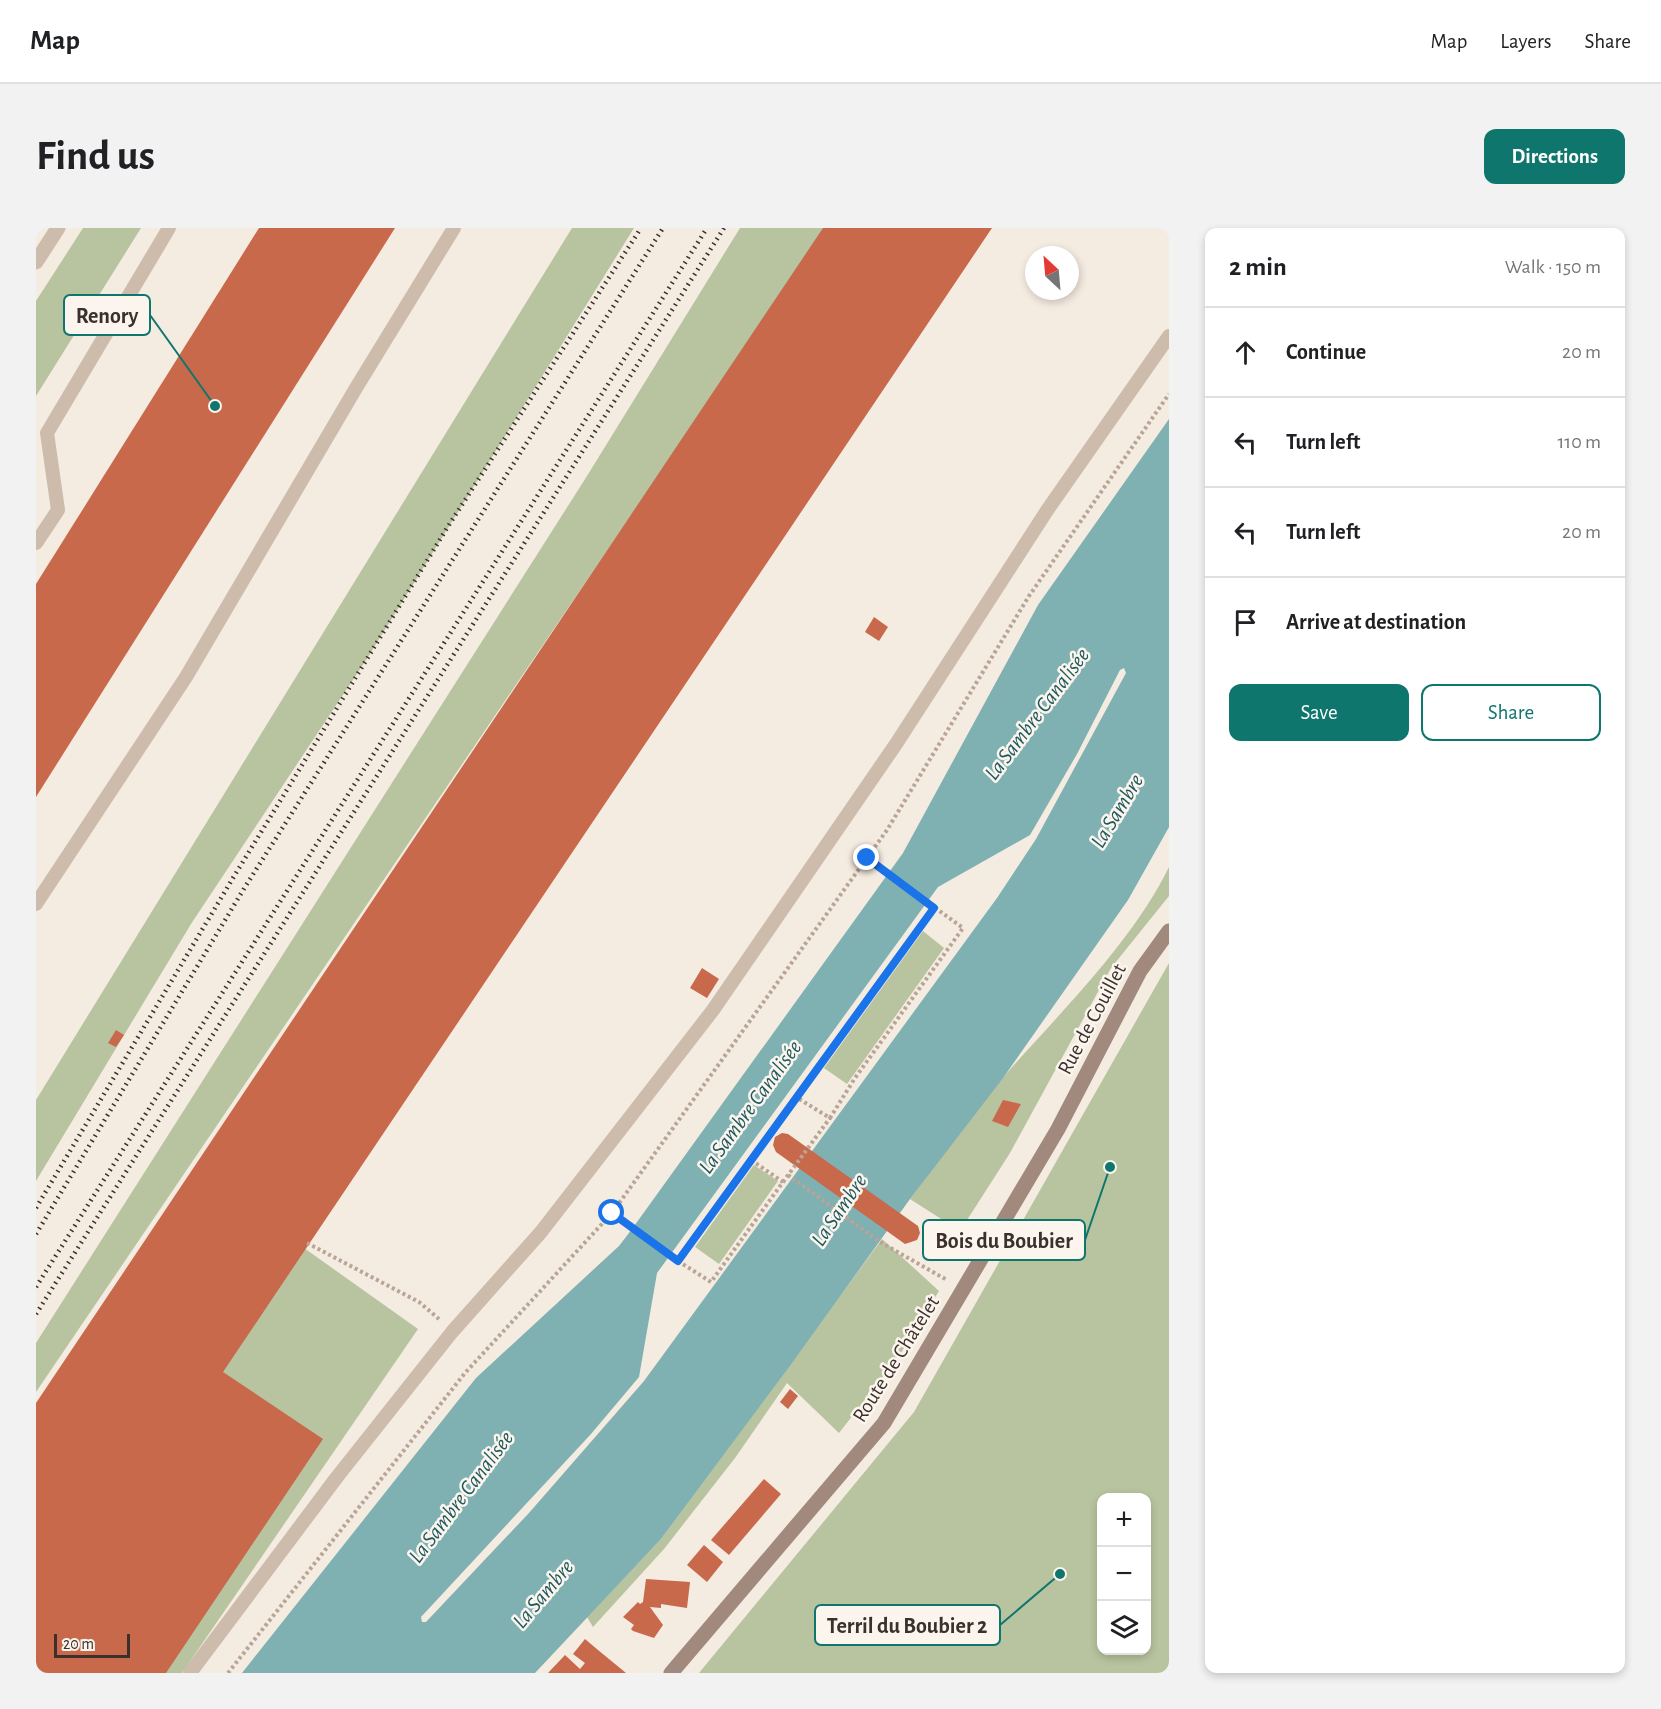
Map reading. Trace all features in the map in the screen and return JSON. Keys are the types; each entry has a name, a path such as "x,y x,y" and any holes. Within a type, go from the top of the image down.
{"main road":[{"name":"Rue de Couillet","path":"1058,1130 1140,971 1169,931"},
{"name":"Route de Châtelet","path":"671,1673 884,1423 1058,1130"}],"street":[{"path":"36,262 58,228"}],"lane":[{"path":"36,543 58,510 47,434 169,228"},
{"path":"36,904 186,677 356,388 454,228"},
{"path":"190,1673 337,1477 452,1332 548,1224 713,1010 896,744 1048,509 1169,336"}],"path":[{"path":"612,1213 668,1257 711,1282 783,1182 790,1176 855,1078 963,928 867,858"},
{"path":"678,1261 934,908"},
{"path":"796,1097 830,1118"},
{"path":"751,1160 783,1182"},
{"path":"790,1176 880,1242 963,1290"},
{"path":"307,1243 419,1302 452,1332"}],"green space":[{"path":"83,228 141,228 36,396 36,301"},
{"path":"572,228 634,228 368,657 191,924 36,1181 36,1100"},
{"path":"740,228 826,228 36,1392 36,1343 587,476"},
{"path":"1169,867 1169,896 1111,968 1010,1153 960,1231 910,1199 992,1090 1116,949 1154,895"},
{"path":"923,931 944,948 847,1084 824,1068"},
{"path":"1169,963 1169,1673 699,1673 914,1412"},
{"path":"754,1165 778,1181 719,1264 695,1247"},
{"path":"882,1239 939,1291 899,1356 839,1433 787,1383 735,1458 664,1549 593,1627 587,1617 661,1539"},
{"path":"304,1248 418,1329 182,1673 159,1673 215,1379"}],"water":[{"path":"1169,419 1169,827 1128,900 1003,1078 910,1199 661,1539 535,1673 242,1673 476,1378 619,1246 632,1229 903,853 1038,605","holes":["1124,668 1126,673 1036,839 997,898 644,1381 529,1513 426,1622 422,1622 421,1617 591,1434 639,1377 657,1273 938,887 1030,835 1077,754 1120,670"]}],"building":[{"path":"259,228 395,228 36,797 36,584"},
{"path":"823,228 992,228 223,1372 323,1439 166,1673 36,1673 36,1403"},
{"path":"874,617 888,627 879,641 865,632"},
{"path":"702,968 719,979 707,998 690,988"},
{"path":"116,1030 124,1035 116,1047 108,1043"},
{"path":"1003,1100 1021,1104 1008,1127 992,1121"},
{"path":"782,1133 788,1134 918,1226 920,1233 917,1240 905,1244 776,1152 773,1145 775,1137"},
{"path":"790,1389 798,1396 788,1409 780,1402"},
{"path":"764,1479 781,1494 729,1555 711,1540"},
{"path":"704,1545 723,1562 707,1582 687,1565"},
{"path":"646,1579 690,1582 687,1608 661,1604 661,1608 650,1607 663,1625 654,1638 633,1631 631,1629 634,1625 623,1617 638,1602 640,1604 643,1602"},
{"path":"585,1639 626,1673 548,1673 565,1655 580,1669 585,1663 573,1654"}],"railway":[{"path":"36,1208 233,878 447,528 641,228"},
{"path":"36,1234 245,887 663,228"},
{"path":"36,1287 707,228"},
{"path":"36,1314 724,228"}],"place":[{"name":"Renory","path":"215,406"},
{"name":"Bois du Boubier","path":"1110,1167"},
{"name":"Terril du Boubier 2","path":"1060,1574"}],"route":[{"path":"612,1213 668,1257 678,1261 934,908 867,858"}],"water label":[{"name":"La Sambre Canalisée","path":"1037,714"},
{"name":"La Sambre","path":"1117,811"},
{"name":"La Sambre Canalisée","path":"750,1107"},
{"name":"La Sambre","path":"839,1210"},
{"name":"La Sambre Canalisée","path":"461,1497"},
{"name":"La Sambre","path":"543,1594"}]}
